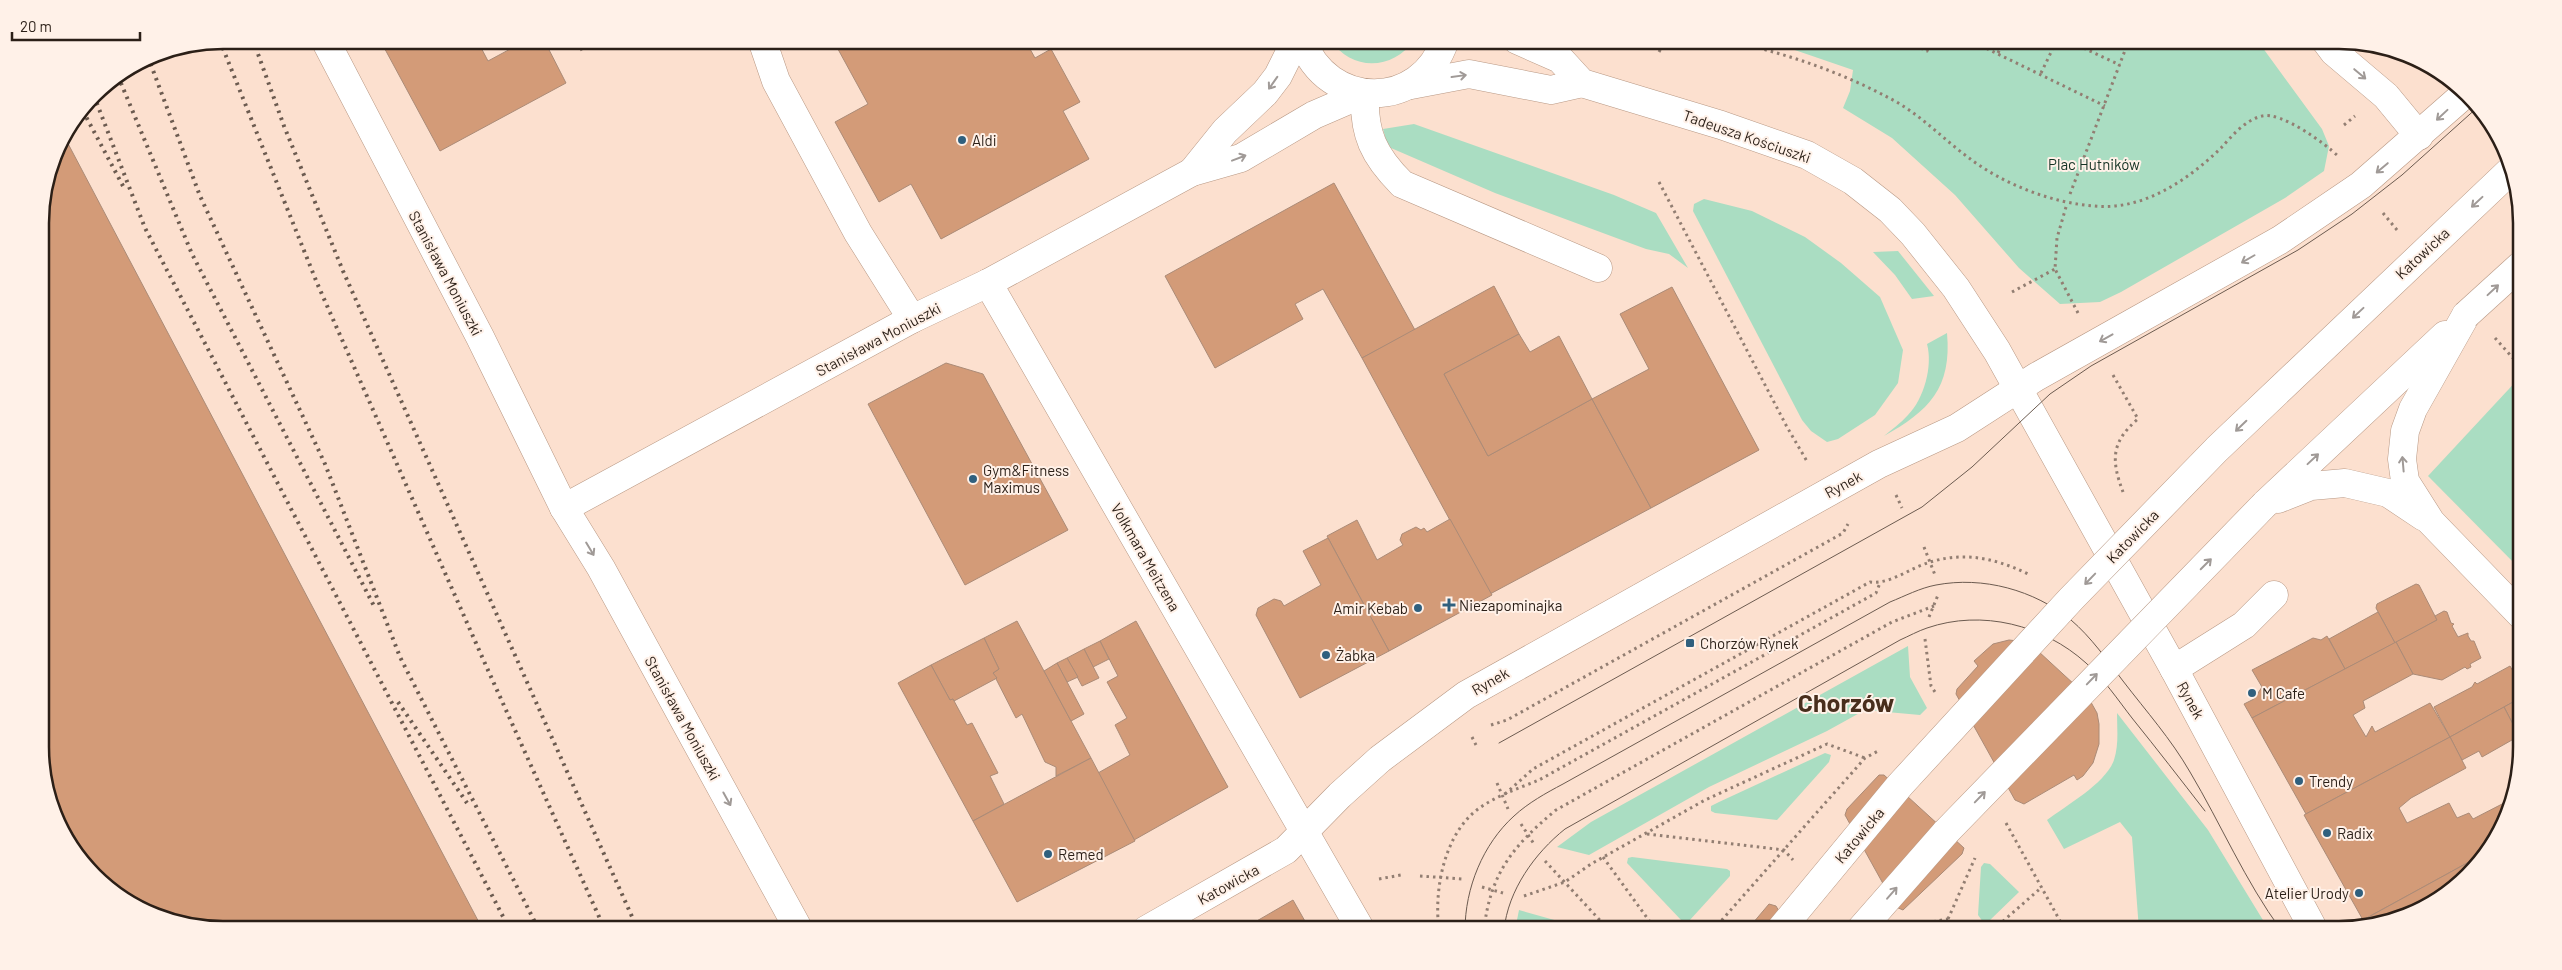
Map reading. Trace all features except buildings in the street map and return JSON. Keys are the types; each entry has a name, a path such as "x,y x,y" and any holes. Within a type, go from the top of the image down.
{"street":[{"name":"Stanisława Moniuszki","path":"331,49 480,337 564,508 601,568 794,921"},
{"path":"765,49 780,90 858,233 912,319"},
{"path":"1192,172 1224,131 1266,93 1278,76 1292,49"},
{"path":"1305,49 1316,67 1329,79 1345,88 1364,93 1380,94 1411,85 1469,74 1551,90 1582,82"},
{"path":"1411,85 1427,72 1439,57 1442,49"},
{"name":"Tadeusza Kościuszki","path":"1537,49 1560,59 1582,82 1790,148 1830,167 1852,181 1890,210 1936,260 1964,299 2018,389"},
{"path":"2332,49 2386,96 2419,136"},
{"path":"1192,172 1241,158 1314,115 1364,93"},
{"path":"1364,93 1364,115 1368,132 1381,163 1402,184 1598,268"},
{"path":"2018,389 2280,240 2345,198 2419,136 2460,98"},
{"name":"Stanisława Moniuszki","path":"564,508 912,319 988,283 1192,172"},
{"name":"Katowicka","path":"1787,921 1900,785 2071,599 2217,448 2506,175"},
{"path":"1868,921 1946,832 2265,504 2513,271"},
{"name":"Volkmara Meitzena","path":"988,283 1304,831"},
{"path":"2466,315 2413,408 2405,431 2402,460 2405,481 2431,522 2513,607"},
{"name":"Rynek","path":"1304,831 1393,748 1472,691 1879,464 1957,428 2018,389 2174,669 2309,921"},
{"path":"2265,504 2311,486 2345,483 2388,493 2431,522"},
{"path":"2174,669 2244,625 2274,595"},
{"path":"1304,831 1356,921"},
{"name":"Katowicka","path":"1162,921 1286,850 1304,831"}],"path":[{"path":"1755,49 1794,59 1848,79 1892,100 1980,166 2022,189 2094,206 2132,202 2176,184 2203,165 2250,121 2264,115 2277,116 2329,146"},
{"path":"1989,49 2105,106"},
{"path":"1998,53 2000,49"},
{"path":"2041,73 2053,49"},
{"path":"2085,49 2120,65"},
{"path":"2070,194 2126,49"},
{"path":"2344,125 2359,113"},
{"path":"1659,182 1787,427 1810,465"},
{"path":"2066,207 2057,238 2055,270 2080,316"},
{"path":"2012,292 2055,270"},
{"path":"2126,398 2138,419"},
{"path":"1488,726 1507,720 1843,533 1848,522"},
{"path":"1924,547 1935,575"},
{"path":"1502,796 1533,769 1870,582 1880,583 1930,561 1976,556 2000,561 2028,574"},
{"path":"1439,921 1438,903 1444,862 1456,835 1472,814 1502,796 1539,780 1876,593 1880,583"},
{"path":"1929,618 1938,595"},
{"path":"1486,921 1493,890 1512,850 1527,834 1565,805 1892,622 1934,606"},
{"path":"1524,896 1565,882 1603,857 1705,800 1827,744 1865,758 1721,921"},
{"path":"1497,783 1508,809"},
{"path":"1521,824 1534,844"},
{"path":"1646,834 1784,850"},
{"path":"1938,921 1948,919 1976,855"},
{"path":"1603,857 1649,921"},
{"path":"1546,861 1601,921"},
{"path":"1379,879 1401,875"},
{"path":"1420,876 1463,879"},
{"path":"1482,887 1503,893"},
{"path":"2003,921 2042,887 2060,921"}],"green space":[{"path":"1407,49 1384,62 1372,63 1350,58 1339,50"},
{"name":"Plac Hutników","path":"1792,49 2264,49 2322,129 2329,146 2324,171 2285,198 2121,292 2100,302 2060,304 2019,268 1955,195 1892,138 1843,108 1850,91 1853,70"},
{"path":"1414,124 1614,195 1656,213 1688,268 1669,254 1646,249 1495,193 1391,148 1386,140 1383,129"},
{"path":"1704,199 1752,211 1805,237 1841,263 1880,297 1903,350 1898,383 1875,415 1838,439 1827,442 1811,431 1802,420 1693,211 1694,204"},
{"path":"1898,251 1934,296 1912,299 1895,275 1873,252"},
{"path":"1947,333 1948,352 1946,369 1934,396 1914,417 1884,436 1905,418 1919,400 1928,372 1929,353 1927,344"},
{"path":"2513,385 2513,562 2428,476"},
{"path":"1908,646 1910,677 1927,708 1920,715 1865,710 1827,731 1709,787 1589,855 1557,847 1591,822"},
{"path":"2117,713 2208,830 2264,921 2138,921 2132,837 2120,822 2064,849 2047,820 2095,785 2110,769 2117,748"},
{"path":"1825,753 1831,755 1829,762 1777,820 1711,811 1711,806"},
{"path":"1628,858 1727,869 1730,871 1730,876 1689,921 1682,921 1627,863"},
{"path":"1984,863 1990,864 2019,892 1989,921 1982,921 1978,915 1981,867"},
{"path":"1519,910 1558,921 1517,921"}],"tram line":[{"path":"1499,743 1922,507 1972,467 2050,394 2091,366 2298,250 2352,214 2402,175 2473,112"},
{"path":"1466,921 1472,883 1485,853 1503,827 1519,811 1550,791 1890,602 1930,586 1972,582 2007,588 2041,601 2071,620 2092,641 2183,760 2256,892 2275,921"},
{"path":"1506,921 1511,901 1525,874 1543,849 1565,829 1900,640 1924,629 1948,622 1969,620 2011,624 2032,630 2069,650 2093,669 2105,683 2205,811"}],"railway":[{"path":"223,49 317,283 601,921"},
{"path":"256,49 284,126 343,271 634,921"},
{"path":"151,65 200,196 325,464 400,657 534,921"},
{"path":"121,82 192,254 374,606"},
{"path":"97,103 145,228 505,921"},
{"path":"86,116 123,186"},
{"path":"398,702 467,803"}],"place":[{"name":"Aldi","path":"962,140"},
{"name":"Gym&Fitness Maximus","path":"973,479"},
{"name":"Niezapominajka","path":"1449,605"},
{"name":"Amir Kebab","path":"1418,608"},
{"name":"Chorzów Rynek","path":"1690,643"},
{"name":"Żabka","path":"1326,655"},
{"name":"M Cafe","path":"2252,693"},
{"name":"Trendy","path":"2299,781"},
{"name":"Radix","path":"2327,833"},
{"name":"Remed","path":"1048,854"},
{"name":"Atelier Urody","path":"2359,893"}],"district":[{"name":"Chorzów","path":"1846,702"}]}
